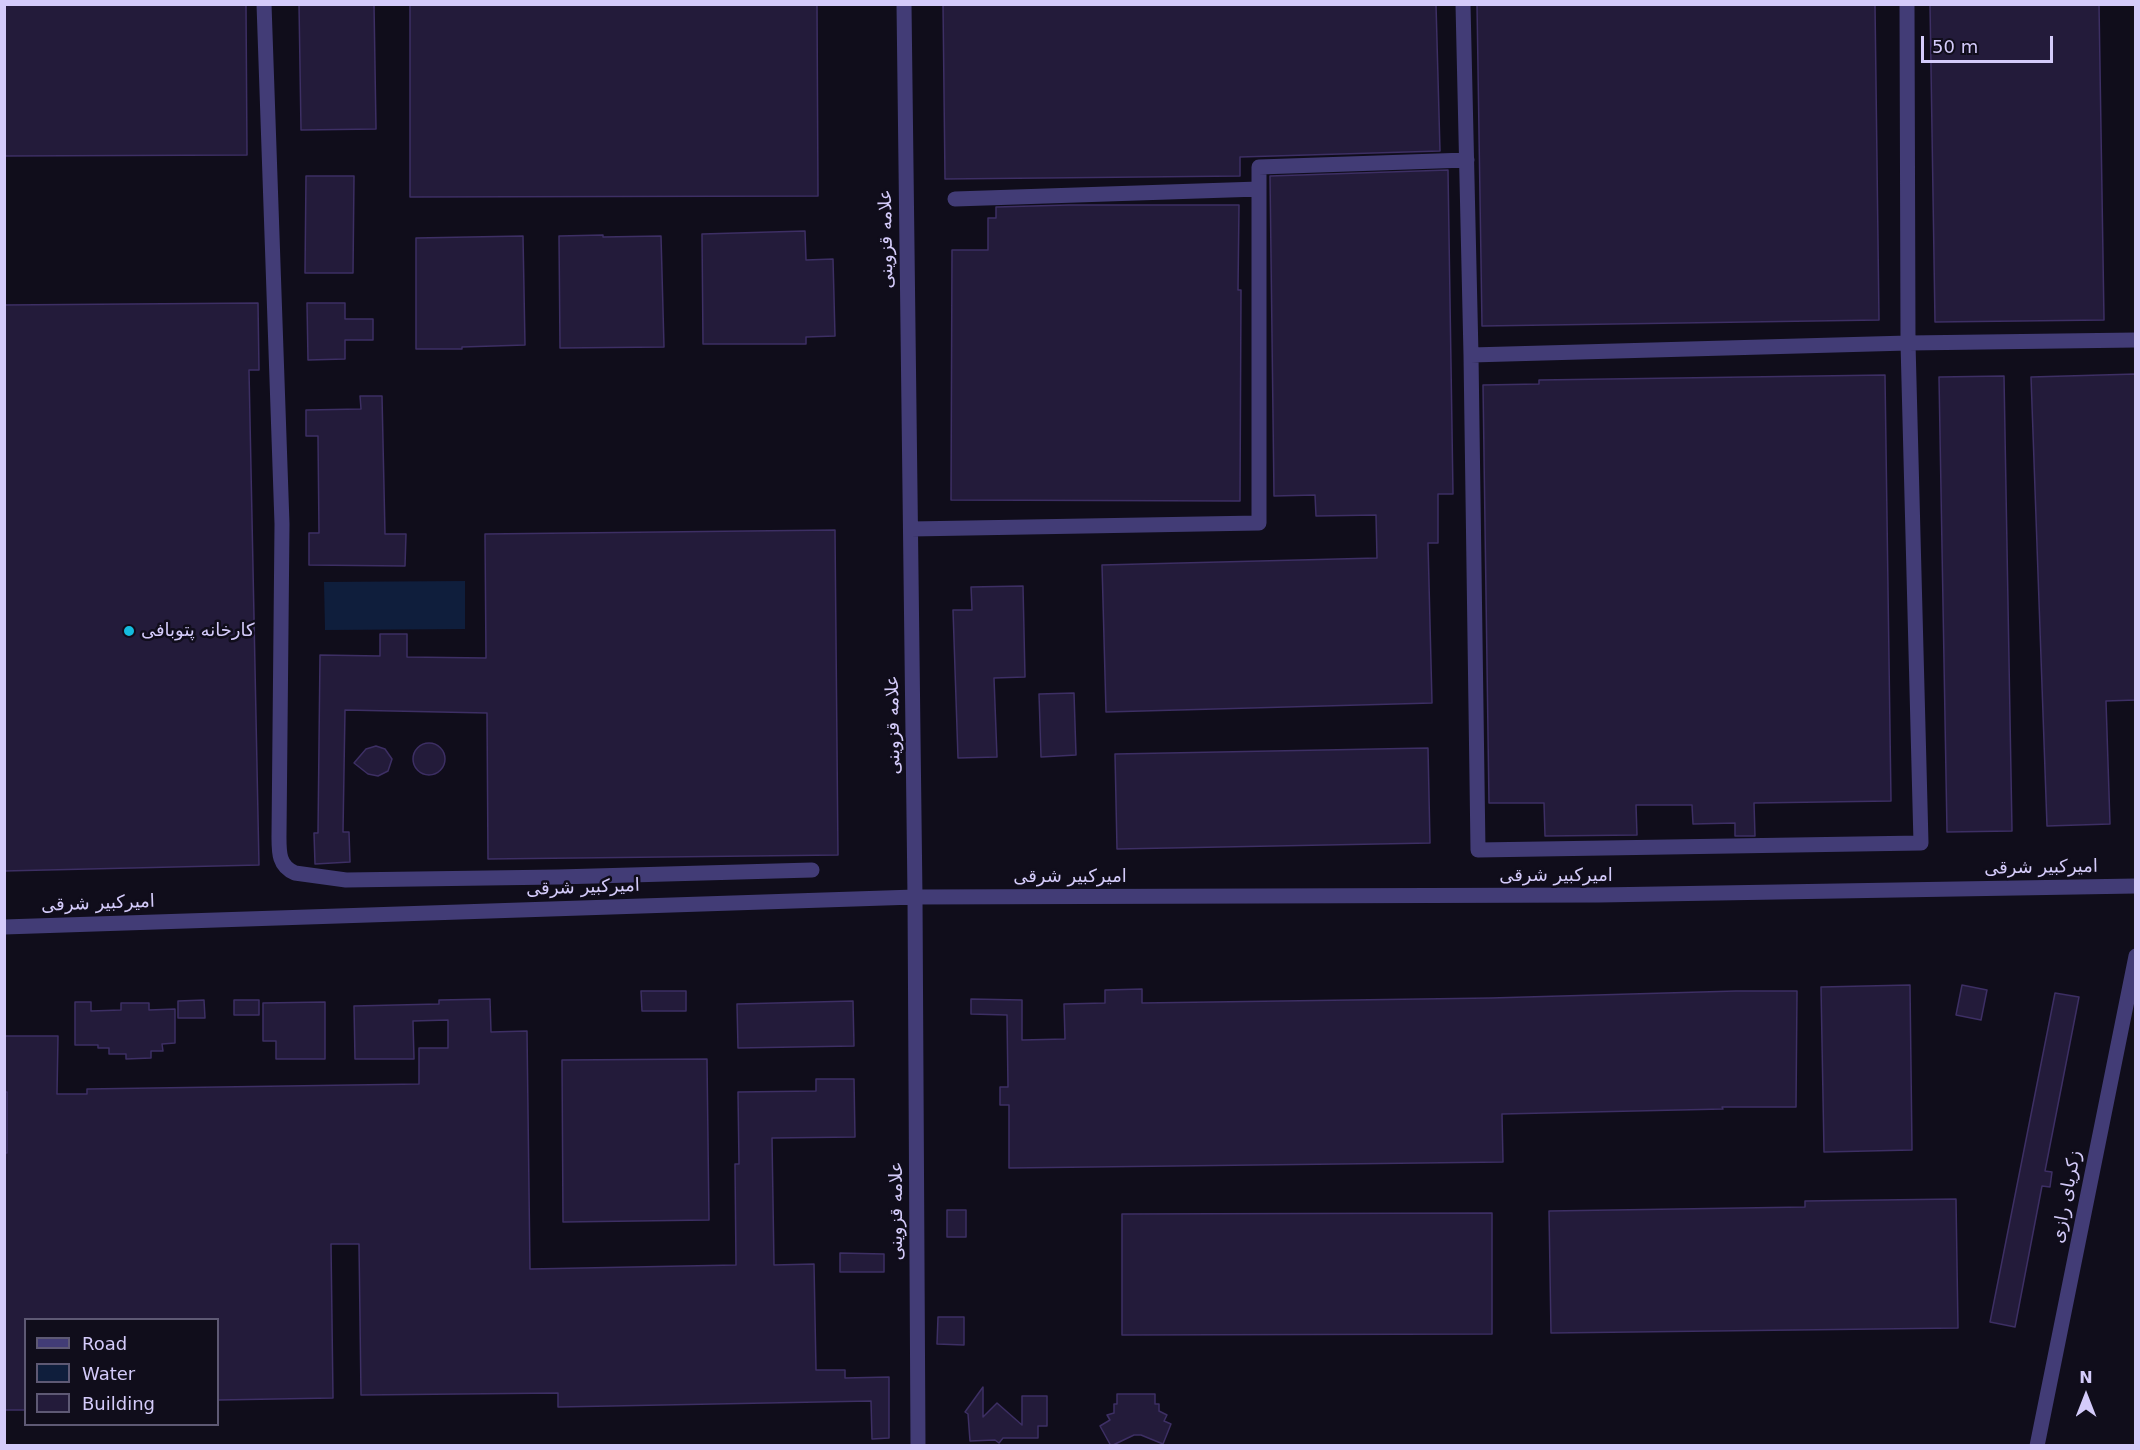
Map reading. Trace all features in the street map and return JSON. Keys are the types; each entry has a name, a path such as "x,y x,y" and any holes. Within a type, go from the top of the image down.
{"street":[{"path":"264,4 282,524 280,861 287,870 295,873 346,880 812,870"},
{"name":"علامه قزوینی","path":"904,4 915,897 918,1446"},
{"path":"1463,4 1478,850 1921,843 1908,343 1907,4"},
{"path":"911,529 1258,523 1259,167 1467,160"},
{"path":"955,199 1259,189"},
{"path":"1471,355 1908,343 2136,340"},
{"name":"امیرکبیر شرقی","path":"4,927 915,897 1599,895 2136,886"},
{"name":"زکریای رازی","path":"2037,1446 2136,956"}],"water":[{"path":"465,581 465,629 325,630 324,582"}],"building":[{"path":"4,4 246,4 247,155 4,156"},
{"path":"299,4 374,4 376,129 301,130"},
{"path":"410,4 817,4 818,196 410,197"},
{"path":"943,4 1436,4 1440,151 1240,157 1240,176 945,179"},
{"path":"1477,4 1875,4 1879,320 1482,326"},
{"path":"1930,4 2099,4 2104,320 1935,322"},
{"path":"1448,170 1453,494 1438,494 1438,543 1428,543 1432,703 1106,712 1102,565 1377,558 1376,515 1316,516 1315,495 1274,496 1270,176"},
{"path":"306,176 354,176 353,273 305,273"},
{"path":"1239,205 1240,501 951,500 952,250 988,250 988,218 996,218 996,207"},
{"path":"805,231 806,260 833,259 835,336 806,337 806,344 703,344 702,234"},
{"path":"603,235 603,237 661,236 664,347 560,348 559,236"},
{"path":"523,236 525,345 416,349 416,238"},
{"name":"کارخانه پتوبافی","path":"258,303 259,370 249,370 259,865 4,871 4,305"},
{"path":"307,303 345,303 345,319 373,319 373,340 345,340 345,359 308,360"},
{"path":"2136,374 2136,700 2106,701 2110,824 2047,826 2031,377"},
{"path":"1885,375 1891,801 1754,803 1755,836 1735,836 1735,823 1693,824 1692,805 1636,805 1637,835 1545,836 1544,803 1489,803 1483,385 1539,384 1539,380"},
{"path":"2004,376 2012,831 1947,832 1939,377"},
{"path":"360,396 382,396 385,534 406,534 405,566 309,565 309,533 319,533 318,436 306,436 306,410 361,409"},
{"path":"835,530 838,855 488,859 487,713 345,710 343,832 349,832 350,862 315,864 314,833 318,833 320,655 380,656 380,634 407,634 407,657 486,658 485,534"},
{"path":"1023,586 1025,677 994,678 997,757 958,758 953,610 972,610 971,587"},
{"path":"1074,693 1076,755 1041,757 1039,694"},
{"path":"429,743 440,748 445,759 440,770 429,775 418,770 413,759 418,748"},
{"path":"376,746 385,749 392,759 388,771 378,776 368,774 354,763 366,749"},
{"path":"1428,748 1430,843 1117,849 1115,754"},
{"path":"1910,985 1912,1150 1824,1152 1821,987"},
{"path":"1962,985 1987,990 1981,1020 1956,1015"},
{"path":"1142,989 1142,1003 1797,991 1796,1107 1502,1114 1503,1162 1009,1168 1009,1105 1000,1105 1000,1087 1008,1087 1007,1015 971,1014 971,999 1022,1000 1022,1040 1065,1039 1064,1004 1105,1003 1105,990"},
{"path":"641,991 686,991 686,1011 642,1011"},
{"path":"2055,993 2079,997 2045,1171 2052,1172 2050,1187 2042,1186 2015,1327 1990,1322"},
{"path":"490,999 491,1032 527,1031 530,1269 736,1265 735,1164 739,1164 738,1092 816,1091 816,1079 854,1079 855,1137 772,1138 774,1265 814,1264 816,1370 845,1370 845,1378 889,1377 889,1438 872,1439 871,1401 558,1407 558,1393 361,1395 359,1244 331,1244 333,1398 219,1400 219,1318 24,1318 24,1410 4,1410 4,1153 7,1153 7,1092 4,1092 4,1036 58,1036 57,1094 87,1094 87,1089 419,1084 419,1048 448,1048 448,1020 413,1021 414,1059 355,1059 354,1006 439,1004 439,1000"},
{"path":"204,1000 205,1018 178,1018 178,1001"},
{"path":"234,1000 259,1000 259,1015 234,1015"},
{"path":"853,1001 854,1046 738,1048 737,1004"},
{"path":"75,1002 91,1002 91,1011 121,1010 121,1003 149,1003 149,1010 175,1009 175,1043 162,1044 163,1051 151,1051 151,1058 126,1059 126,1054 109,1054 109,1048 98,1048 98,1045 75,1045"},
{"path":"325,1002 325,1059 276,1059 276,1041 263,1041 263,1003"},
{"path":"707,1059 709,1220 563,1222 562,1060"},
{"path":"1956,1199 1958,1328 1551,1333 1549,1211 1805,1207 1805,1201"},
{"path":"947,1210 966,1210 966,1237 947,1237"},
{"path":"1492,1213 1492,1334 1122,1335 1122,1214"},
{"path":"840,1253 884,1254 884,1272 840,1272"},
{"path":"938,1317 964,1317 964,1345 937,1344"},
{"path":"983,1387 983,1417 997,1403 1022,1425 1022,1396 1047,1396 1047,1426 1038,1426 1038,1438 1003,1438 999,1443 995,1440 970,1441 968,1414 965,1412"},
{"path":"1117,1394 1155,1394 1155,1404 1159,1404 1159,1411 1167,1415 1164,1421 1171,1424 1163,1444 1141,1435 1134,1435 1111,1446 1100,1426 1110,1420 1107,1415 1114,1413"}],"place":[{"name":"کارخانه پتوبافی","path":"129,631"}]}
